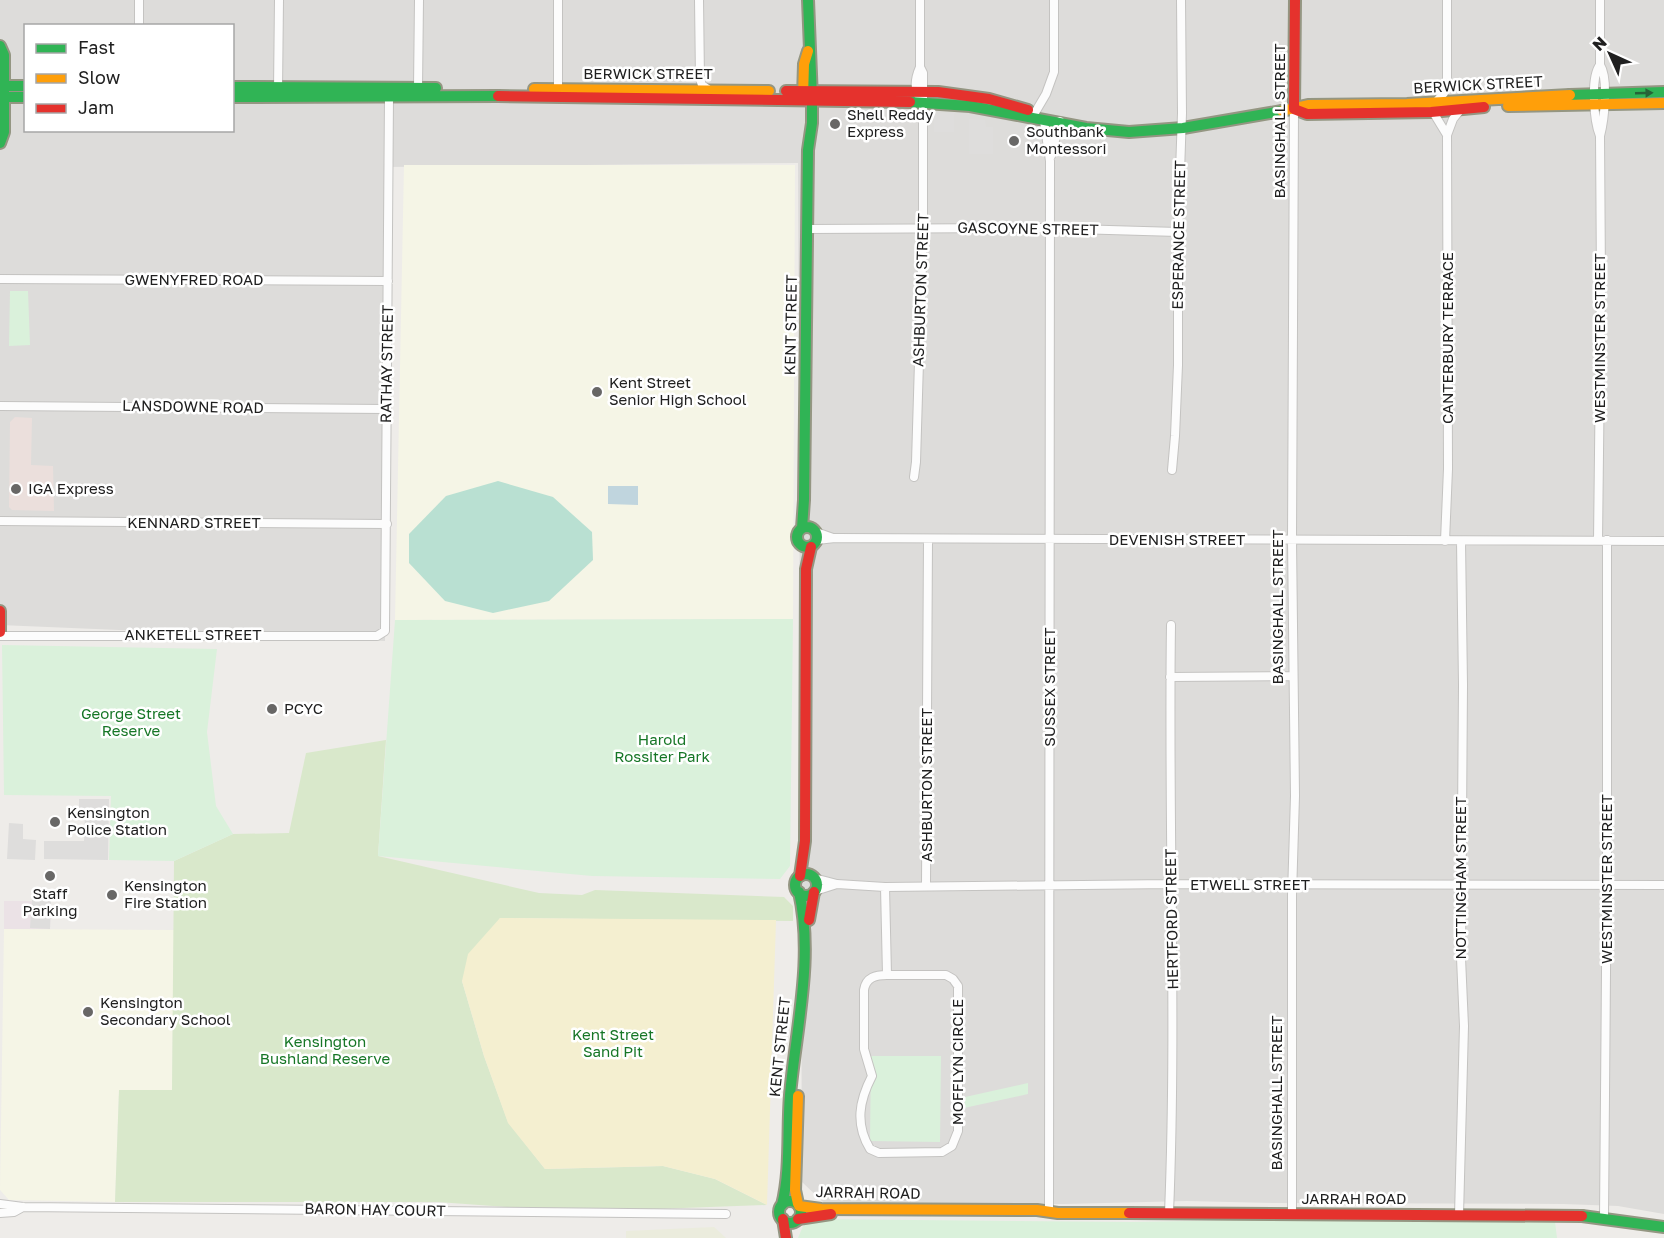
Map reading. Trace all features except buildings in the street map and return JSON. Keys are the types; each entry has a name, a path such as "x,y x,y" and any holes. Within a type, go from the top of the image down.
{"main road":[{"name":"KENT STREET","path":"800,876 805,852 806,570 810,537 804,500 808,150 813,123 804,64 808,51 808,0"},
{"name":"BASINGHALL STREET","path":"1294,109 1295,0"},
{"path":"0,46 4,55 2,92 4,132 0,143"},
{"path":"2,92 24,86"},
{"name":"BERWICK STREET","path":"234,87 389,98 708,89 808,95"},
{"name":"BERWICK STREET","path":"234,97 278,92 418,88 558,93 920,95 989,99 1036,111 1059,121"},
{"path":"2,92 24,97"},
{"name":"BERWICK STREET","path":"920,95 1044,121 1059,121 1122,132 1181,130 1294,109 1307,114 1600,99 1664,92"},
{"name":"BERWICK STREET","path":"1600,99 1664,103"},
{"path":"0,611 0,634"},
{"name":"KENT STREET","path":"805,852 814,877"},
{"path":"808,874 814,877 817,884 814,891 807,895 799,892 796,884 800,876 808,874"},
{"name":"KENT STREET","path":"798,1205 795,1190 796,1130 806,1011 810,910 814,891"},
{"name":"KENT STREET","path":"782,1205 788,1177 787,1131 803,967 804,923 799,892"},
{"path":"786,1238 780,1214 782,1205 790,1201 798,1205 801,1212 792,1238"},
{"name":"JARRAH ROAD","path":"798,1205 821,1209 1037,1210 1047,1212 1563,1215 1604,1218 1664,1227"},
{"name":"JARRAH ROAD","path":"797,1220 831,1214 1037,1215 1047,1212"},
{"path":"783,1220 789,1222 797,1220"}],"street":[{"path":"139,24 140,0"},
{"path":"278,92 279,0"},
{"path":"418,88 419,0"},
{"path":"558,0 558,93"},
{"path":"699,0 700,70 702,85 708,89"},
{"name":"ASHBURTON STREET","path":"914,477 923,228 920,95 917,74 920,68 920,0"},
{"path":"1036,111 1046,94 1054,72 1054,0"},
{"name":"ESPERANCE STREET","path":"1172,471 1178,365 1181,0"},
{"path":"1447,0 1447,81 1443,96 1434,108 1447,135"},
{"name":"WESTMINSTER STREET","path":"1600,0 1600,65 1596,71 1604,123 1599,136 1606,885 1604,1218"},
{"path":"1447,81 1460,105"},
{"name":"RATHAY STREET","path":"386,631 389,98"},
{"name":"CANTERBURY TERRACE","path":"1445,541 1448,469 1447,135 1460,105"},
{"name":"BASINGHALL STREET","path":"1292,1214 1292,885 1295,796 1292,540 1294,109"},
{"name":"SUSSEX STREET","path":"1044,121 1050,161 1051,805 1047,1212"},
{"name":"SUSSEX STREET","path":"1050,161 1059,121"},
{"name":"GASCOYNE STREET","path":"807,229 1050,228 1178,232"},
{"name":"GWENYFRED ROAD","path":"0,279 388,281"},
{"name":"LANSDOWNE ROAD","path":"0,406 386,409"},
{"name":"KENNARD STREET","path":"0,521 387,524"},
{"name":"DEVENISH STREET","path":"810,537 928,540 1664,541"},
{"name":"ASHBURTON STREET","path":"926,886 928,540"},
{"name":"NOTTINGHAM STREET","path":"1459,1215 1464,1026 1461,885 1463,685 1461,541"},
{"name":"HERTFORD STREET","path":"1169,1213 1173,975 1171,625"},
{"name":"ANKETELL STREET","path":"0,634 377,636 386,631"},
{"path":"1170,677 1293,676"},
{"name":"ETWELL STREET","path":"814,877 837,885 885,887 1171,884 1664,885"},
{"name":"ETWELL STREET","path":"814,891 837,885"},
{"path":"885,887 888,975"},
{"name":"MOFFLYN CIRCLE","path":"888,975 946,975 953,979 958,987 958,1131 952,1146 942,1152 879,1153 870,1149 861,1132 861,1099 872,1076 864,1049 864,990 871,978 888,975"},
{"name":"BARON HAY COURT","path":"0,1204 14,1204 23,1208 726,1214"},
{"name":"BARON HAY COURT","path":"0,1213 14,1212 23,1208"}],"shaded area":[{"path":"0,0 1664,0 1664,1214 1618,1206 1563,1204 1187,1201 1064,1204 825,1204 802,1182 798,163 386,167 385,641 0,625"},
{"path":"934,113 954,113 954,132 934,132"},
{"path":"969,119 985,120 986,127 993,127 993,154 969,154"},
{"name":"Kent Street Senior High School","path":"404,165 795,165 793,619 395,620"},
{"path":"15,417 32,418 31,465 53,466 54,511 12,510 9,507 10,422"},
{"path":"79,799 109,799 108,860 44,859 44,841 84,841 85,815 79,814"},
{"path":"9,823 23,824 23,839 36,840 35,860 7,859"},
{"name":"Staff Parking","path":"32,900 51,901 50,929 30,928"},
{"path":"4,901 51,901 50,929 4,929"},
{"name":"Kensington Secondary School","path":"4,929 174,930 172,1090 119,1090 115,1202 9,1200 0,1190"},
{"path":"714,1227 726,1238 626,1238 626,1231"}],"green space":[{"path":"10,291 28,291 30,345 9,346"},
{"path":"498,481 553,497 592,532 593,560 549,601 493,613 445,601 409,563 409,534 446,496"},
{"name":"Harold Rossiter Park","path":"793,619 790,866 780,879 592,876 378,856 395,620"},
{"name":"George Street Reserve","path":"2,645 217,649 207,732 216,806 233,834 174,861 109,860 111,796 4,795"},
{"name":"Kensington Bushland Reserve","path":"386,740 378,856 539,893 582,895 595,890 784,897 793,906 793,921 500,918 462,981 484,1056 508,1122 545,1169 663,1166 715,1179 767,1205 574,1212 438,1202 115,1202 119,1090 172,1090 174,861 233,834 289,833 306,753"},
{"path":"871,1056 941,1056 940,1142 870,1141"},
{"path":"1028,1083 1028,1094 964,1108 965,1097"},
{"path":"811,1219 1131,1222 1299,1219 1555,1222 1557,1238 798,1238 803,1226"}],"sand":[{"name":"Kent Street Sand Pit","path":"500,918 776,920 767,1205 715,1179 663,1166 545,1169 508,1123 484,1056 462,981 468,954"}],"water":[{"path":"608,486 638,486 638,505 608,504"}],"traffic: fast":[{"path":"808,0 812,99"},
{"path":"0,46 4,55 4,132 0,143"},
{"path":"0,86 24,86"},
{"path":"234,87 436,88"},
{"path":"1570,95 1664,92"},
{"path":"234,97 498,96"},
{"path":"0,97 24,97"},
{"path":"802,528 808,150 812,123 812,99"},
{"path":"910,102 970,106 1086,128 1129,132 1183,128 1282,111"},
{"path":"803,527 811,527 817,533 817,537 817,541 811,547 803,547 797,541 797,533 803,527"},
{"path":"806,874 816,881 817,885 810,895 806,896 796,889 795,885 802,875 806,874"},
{"path":"782,1205 788,1164 790,1095 804,968 805,942 799,892"},
{"path":"790,1201 798,1204 801,1212 798,1220 790,1223 782,1220 779,1212 782,1204 790,1201"},
{"path":"1582,1216 1664,1227"}],"traffic: slow":[{"path":"803,97 804,64 808,51"},
{"path":"534,89 769,91"},
{"path":"1282,111 1308,105 1407,104 1570,95"},
{"path":"1508,106 1664,103"},
{"path":"798,1096 795,1190 798,1204"},
{"path":"799,1206 821,1209 1037,1210 1058,1213 1129,1213"}],"traffic: jam":[{"path":"1294,109 1295,0"},
{"path":"786,91 938,92 989,99 1028,110"},
{"path":"498,96 910,102"},
{"path":"1294,109 1307,114 1431,112 1484,107"},
{"path":"800,876 805,841 806,569 811,547"},
{"path":"0,611 0,632"},
{"path":"809,920 814,892"},
{"path":"1129,1213 1582,1216"},
{"path":"798,1219 831,1214"},
{"path":"783,1219 786,1238"}],"place":[{"name":"Shell Reddy Express","path":"835,124"},
{"name":"Southbank Montessori","path":"1014,141"},
{"name":"Kent Street Senior High School","path":"597,392"},
{"name":"IGA Express","path":"16,489"},
{"name":"PCYC","path":"272,709"},
{"name":"Kensington Police Station","path":"55,822"},
{"name":"Staff Parking","path":"50,876"},
{"name":"Kensington Fire Station","path":"112,895"},
{"name":"Kensington Secondary School","path":"88,1012"}]}
